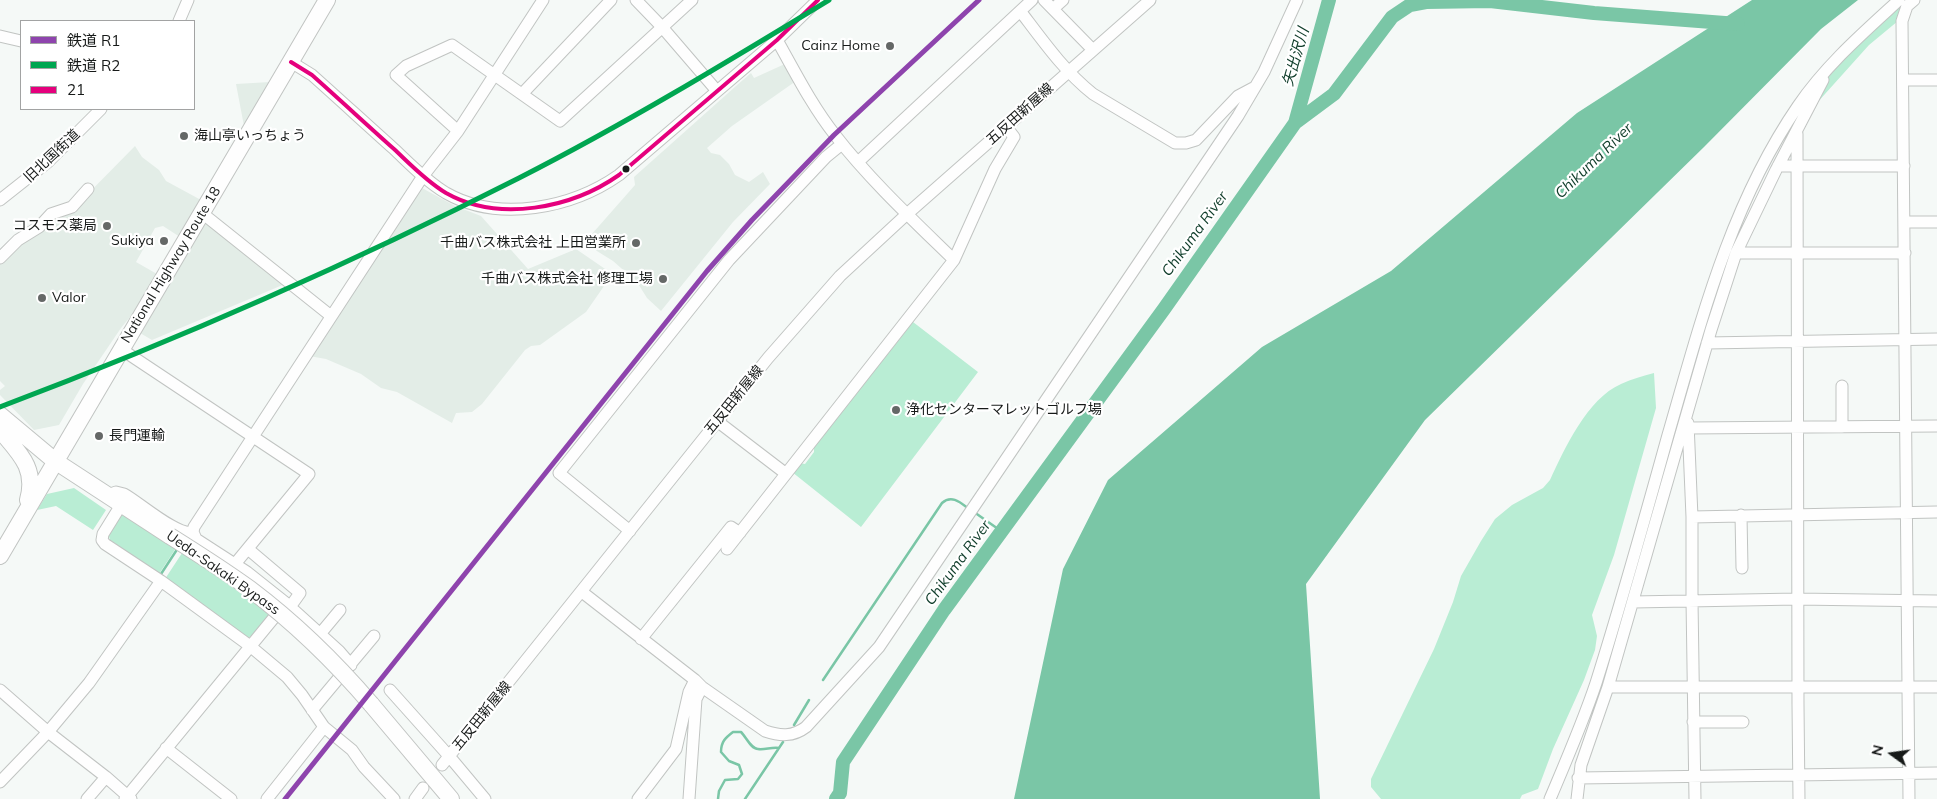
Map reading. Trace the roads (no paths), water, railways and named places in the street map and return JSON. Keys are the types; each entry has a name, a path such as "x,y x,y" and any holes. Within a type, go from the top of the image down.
{"highway":[{"name":"National Highway Route 18","path":"0,556 54,461 327,0"},
{"name":"Ueda-Sakaki Bypass","path":"0,415 54,461 118,498 170,536 250,589 293,624 326,654 451,799"},
{"path":"0,430 28,466 31,479 30,493 23,517"}],"street":[{"path":"179,20 188,0"},
{"path":"350,665 339,651 288,605 235,564 196,539 193,532 194,528 252,436 423,176 458,130 543,0"},
{"path":"522,94 611,0"},
{"path":"636,0 717,91"},
{"path":"458,130 396,75 406,66 452,45 560,121 692,0"},
{"path":"858,162 1032,0"},
{"path":"1044,0 1093,50"},
{"path":"1053,9 1063,0"},
{"name":"五反田新屋線","path":"445,761 793,327 835,282 907,214 1150,0"},
{"path":"582,592 698,684 765,731 790,735 801,731 879,647 1238,116 1274,52 1297,0"},
{"path":"1550,799 1595,684 1630,571 1712,284 1734,224 1770,151 1797,107 1811,88 1858,38 1899,0"},
{"path":"1908,799 1906,340 1902,21 1907,6 1914,0"},
{"path":"291,62 312,75 423,176 448,194 489,207 532,208 566,200 592,191 620,175 777,40 814,1"},
{"path":"1021,12 1067,72 1093,94 1175,143 1181,144 1196,140 1238,96 1254,88"},
{"path":"0,36 20,41"},
{"path":"777,40 814,106 842,144 907,214 954,260"},
{"path":"1577,799 1581,765 1608,688 1707,343 1736,254 1778,166 1821,86 1826,72"},
{"path":"1903,80 1937,80"},
{"name":"旧北国街道","path":"0,200 48,162 100,110"},
{"path":"726,549 954,260 995,168 1014,137 1006,128"},
{"path":"1797,132 1797,599 1800,799"},
{"path":"630,531 559,473 729,260 826,158 842,144"},
{"path":"1778,166 1904,166"},
{"path":"0,258 18,240 39,227 51,214 72,207 88,189"},
{"path":"202,213 331,316"},
{"path":"1904,222 1937,222"},
{"path":"1736,254 1904,253"},
{"path":"1711,330 1712,284"},
{"path":"1707,343 1937,339"},
{"path":"121,349 309,474 235,564"},
{"path":"1682,386 1688,428 1692,517 1695,799"},
{"path":"1842,386 1842,427"},
{"path":"717,421 785,473"},
{"path":"1688,428 1937,426"},
{"path":"193,532 189,534 178,530 118,498 102,540 111,550 161,581 250,646 287,677 302,695 324,728 352,750 364,767 394,799"},
{"path":"1692,517 1937,512"},
{"path":"1741,515 1742,568"},
{"path":"641,639 731,527 740,533"},
{"path":"0,690 48,732 106,777 128,798 166,748 250,646 300,593 248,549"},
{"path":"0,782 48,732 89,684 161,581"},
{"path":"1633,602 1797,599 1937,601"},
{"path":"320,634 340,610"},
{"path":"312,710 374,636"},
{"path":"638,799 676,749 688,692 698,684"},
{"path":"689,799 698,684"},
{"path":"1608,688 1937,687"},
{"path":"390,690 445,761 485,799"},
{"path":"1693,722 1743,722"},
{"path":"267,799 324,728"},
{"path":"166,748 231,799"},
{"path":"1578,778 1937,774"},
{"path":"87,799 106,777"},
{"path":"415,799 424,788"}],"water":[{"path":"1752,0 1858,0 1821,29 1704,147 1425,420 1306,584 1320,799 1014,799 1063,569 1108,480 1262,347 1391,271 1577,113"}],"waterway":[{"name":"矢出沢川","path":"1295,123 1329,0"},
{"name":"Chikuma River","path":"836,799 840,793 843,762 944,610 1164,309 1295,123 1334,94 1392,17 1410,5 1426,2 1490,1 1594,13 1738,24"},
{"path":"823,680 942,503 953,499 969,509"},
{"path":"974,512 1001,531"},
{"path":"161,574 178,548"},
{"path":"794,725 809,700"},
{"path":"718,799 719,791 725,780 738,779 742,774 739,765 729,761 721,752 723,743 730,734 741,732 755,748 779,748"},
{"path":"745,799 783,742"}],"rail line":[{"name":"R2","path":"0,407 197,328 392,241 519,178 637,114 829,0"},
{"name":"R1","path":"285,799 707,271 752,220 834,135 979,0"}],"place":[{"name":"Cainz Home","path":"890,46"},
{"name":"海山亭いっちょう","path":"184,136"},
{"name":"コスモス薬局","path":"107,226"},
{"name":"Sukiya","path":"164,241"},
{"name":"千曲バス株式会社 上田営業所","path":"636,243"},
{"name":"千曲バス株式会社 修理工場","path":"663,279"},
{"name":"Valor","path":"42,298"},
{"name":"浄化センターマレットゴルフ場","path":"896,410"},
{"name":"長門運輸","path":"99,436"}]}
